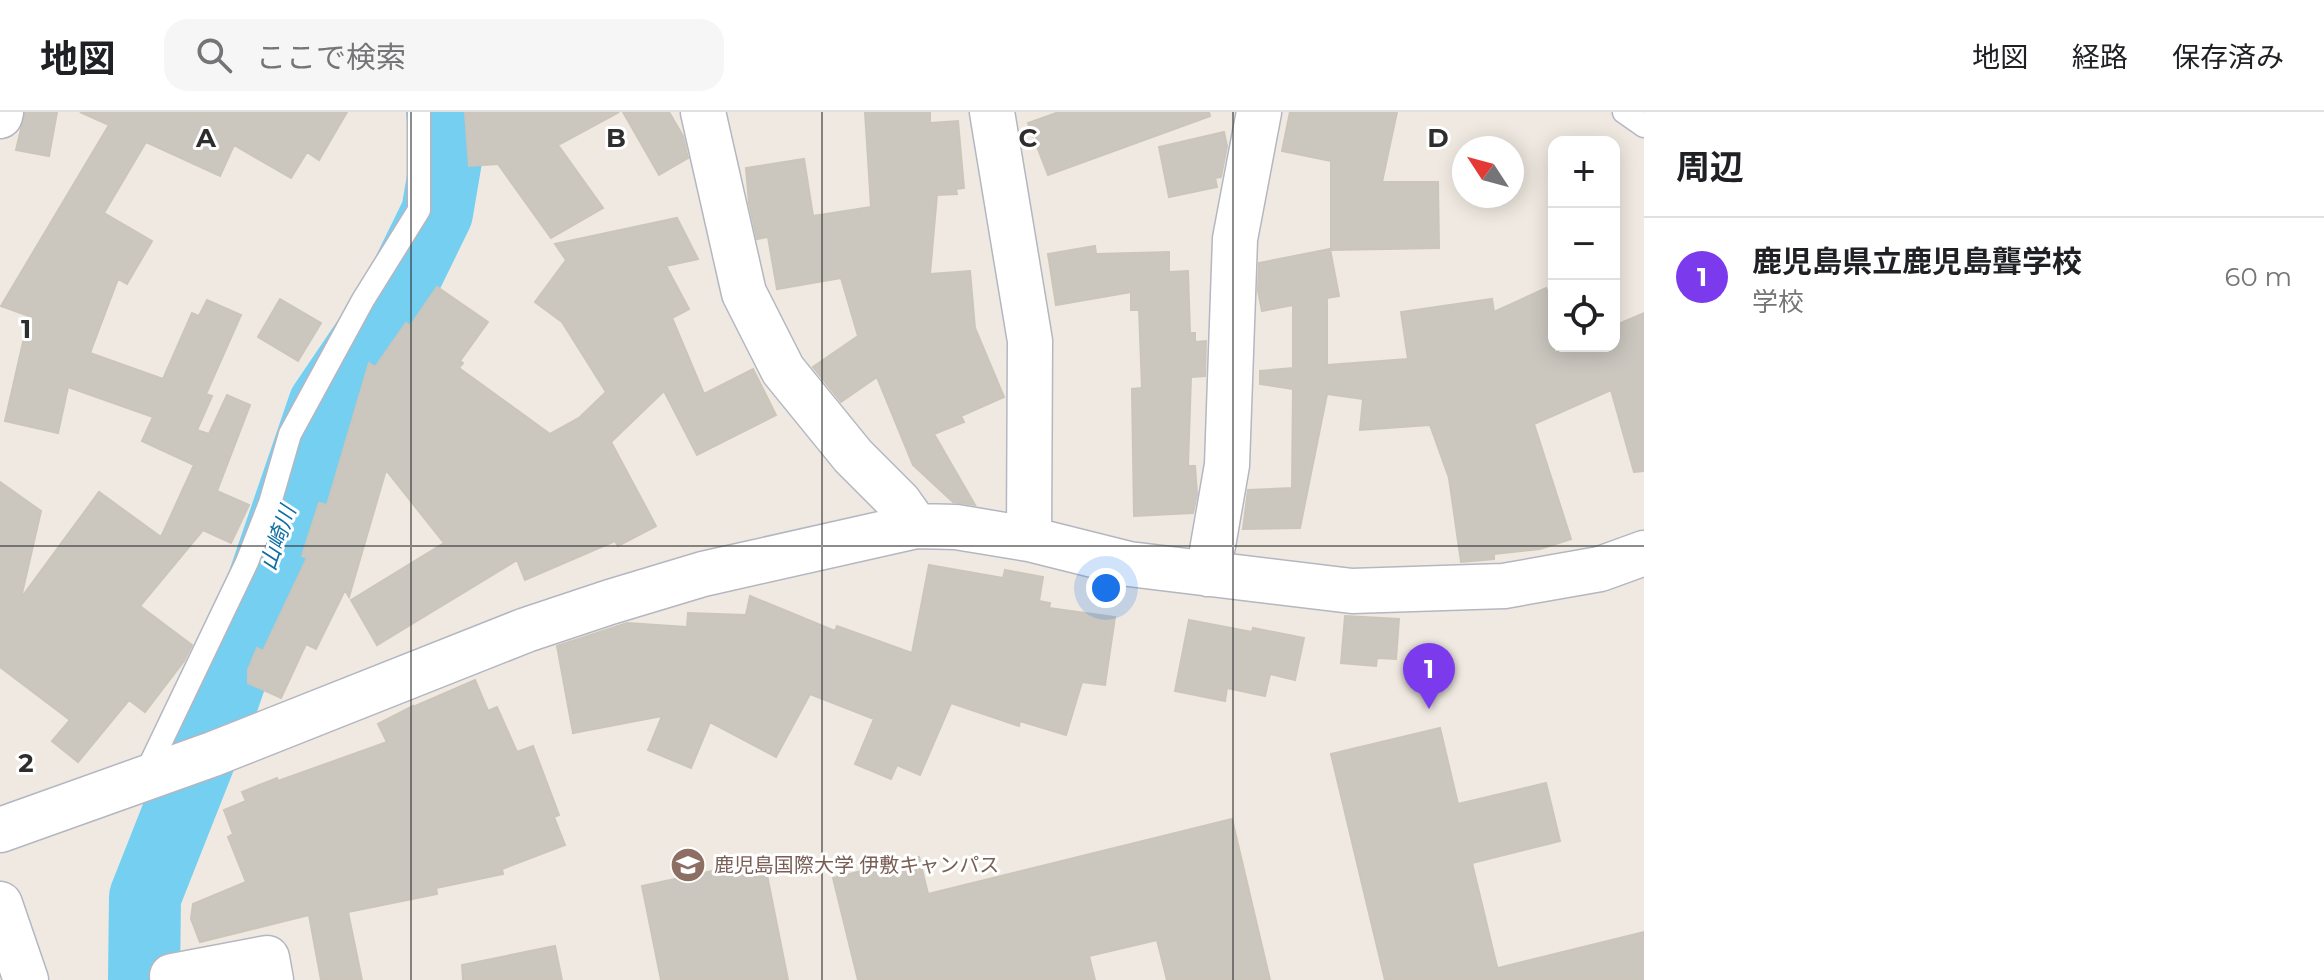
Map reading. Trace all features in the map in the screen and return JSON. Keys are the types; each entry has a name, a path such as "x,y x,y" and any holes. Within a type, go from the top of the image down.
{"street":[{"path":"703,112 744,293 750,306 783,370 853,456 899,502 916,526"},
{"path":"992,112 1030,341 1029,539"},
{"path":"1208,574 1227,465 1235,239 1259,112"},
{"path":"0,830 213,754 526,630 610,602 703,574 916,526 956,527 1029,539 1129,564 1352,591 1504,586 1600,569 1644,553"},
{"path":"0,904 26,980"},
{"path":"172,976 267,958 271,980"}],"lane":[{"path":"143,780 247,562 270,503 290,434 363,300 419,210 419,112"},
{"path":"1624,112 1644,126"}],"building":[{"path":"25,112 57,112 49,156 16,150"},
{"path":"80,112 347,112 319,160 307,152 291,178 234,145 220,176 146,142 104,213 152,241 127,284 118,279 90,353 163,379 192,313 199,316 207,300 241,315 206,394 212,396 197,430 209,434 227,395 250,405 217,491 249,505 231,543 203,530 140,606 192,645 184,661 145,712 129,700 78,762 52,741 70,720 0,667 0,482 41,511 21,598 99,492 161,537 194,465 142,441 153,417 68,387 58,433 5,421 29,316 1,306 109,125"},
{"path":"465,112 619,112 558,145 603,208 551,238 498,164 469,166"},
{"path":"623,112 669,112 683,136 688,158 659,175"},
{"path":"865,112 930,112 930,123 958,121 964,188 956,189 957,194 937,195 930,274 970,271 975,328 1004,397 961,416 964,422 934,434 975,505 953,502 913,465 877,377 841,402 813,367 858,336 841,278 777,289 768,237 757,239 746,168 804,159 813,216 871,207"},
{"path":"1059,112 1209,112 1210,116 1048,175 1028,123"},
{"path":"1290,112 1397,112 1382,182 1438,182 1439,248 1331,250 1331,161 1282,151"},
{"path":"1224,132 1227,146 1221,177 1215,178 1217,187 1169,197 1159,147"},
{"path":"677,218 698,259 666,266 689,309 672,318 704,394 753,369 776,415 697,455 664,391 611,442 656,526 618,546 615,541 525,580 517,560 377,645 351,600 444,543 386,470 349,597 345,590 316,649 306,644 281,698 248,683 248,670 257,648 263,651 307,558 302,556 319,503 327,505 369,363 375,367 406,323 410,326 437,287 488,322 460,361 463,363 459,368 550,434 579,418 606,392 562,322 535,302 566,260 555,244"},
{"path":"1095,246 1096,254 1169,252 1169,272 1188,271 1190,333 1195,333 1195,342 1206,341 1205,376 1191,377 1188,466 1195,466 1197,494 1193,513 1134,516 1132,389 1142,388 1139,310 1131,310 1131,292 1056,305 1048,254"},
{"path":"1330,249 1339,296 1327,298 1327,365 1408,359 1401,312 1492,299 1494,312 1546,288 1548,352 1620,352 1620,323 1644,313 1644,471 1634,472 1611,390 1534,424 1571,539 1540,549 1494,554 1494,559 1461,562 1449,478 1430,425 1360,430 1363,399 1327,394 1300,528 1243,529 1248,490 1292,488 1293,389 1260,384 1260,371 1293,368 1293,305 1262,311 1258,291 1259,263"},
{"path":"280,299 321,323 298,361 258,337"},
{"path":"929,565 1003,578 1005,570 1043,577 1039,601 1050,603 1049,608 1115,617 1105,685 1082,682 1066,735 1020,721 1019,726 951,703 920,775 897,765 891,779 855,764 874,719 810,694 776,757 710,722 691,768 648,750 662,716 573,733 557,646 627,623 687,627 688,613 746,615 750,596 835,631 837,626 912,653"},
{"path":"1345,616 1399,619 1396,659 1377,658 1376,666 1341,663"},
{"path":"1189,620 1304,638 1295,680 1270,674 1265,696 1227,688 1225,701 1175,691"},
{"path":"475,680 488,711 497,707 517,752 533,746 559,815 554,817 565,845 502,869 503,874 436,888 437,894 348,912 362,980 321,980 309,915 200,942 191,919 193,904 246,882 228,837 233,834 224,810 246,801 242,792 387,742 378,724"},
{"path":"1440,728 1458,804 1546,783 1560,841 1472,863 1498,971 1498,968 1644,932 1644,980 1385,980 1331,754"},
{"path":"1232,819 1270,980 1167,980 1157,940 1089,956 1095,980 858,980 833,878 919,857 928,894"},
{"path":"764,860 788,980 661,980 642,886"},
{"path":"555,946 562,980 463,980 462,965"}],"waterway":[{"name":"山崎川","path":"144,980 145,897 224,697 324,405 393,303 437,213 447,154 442,112"}],"place":[{"name":"鹿児島県立鹿児島聾学校","path":"1429,709"},
{"name":"鹿児島国際大学 伊敷キャンパス","path":"688,865"}]}
